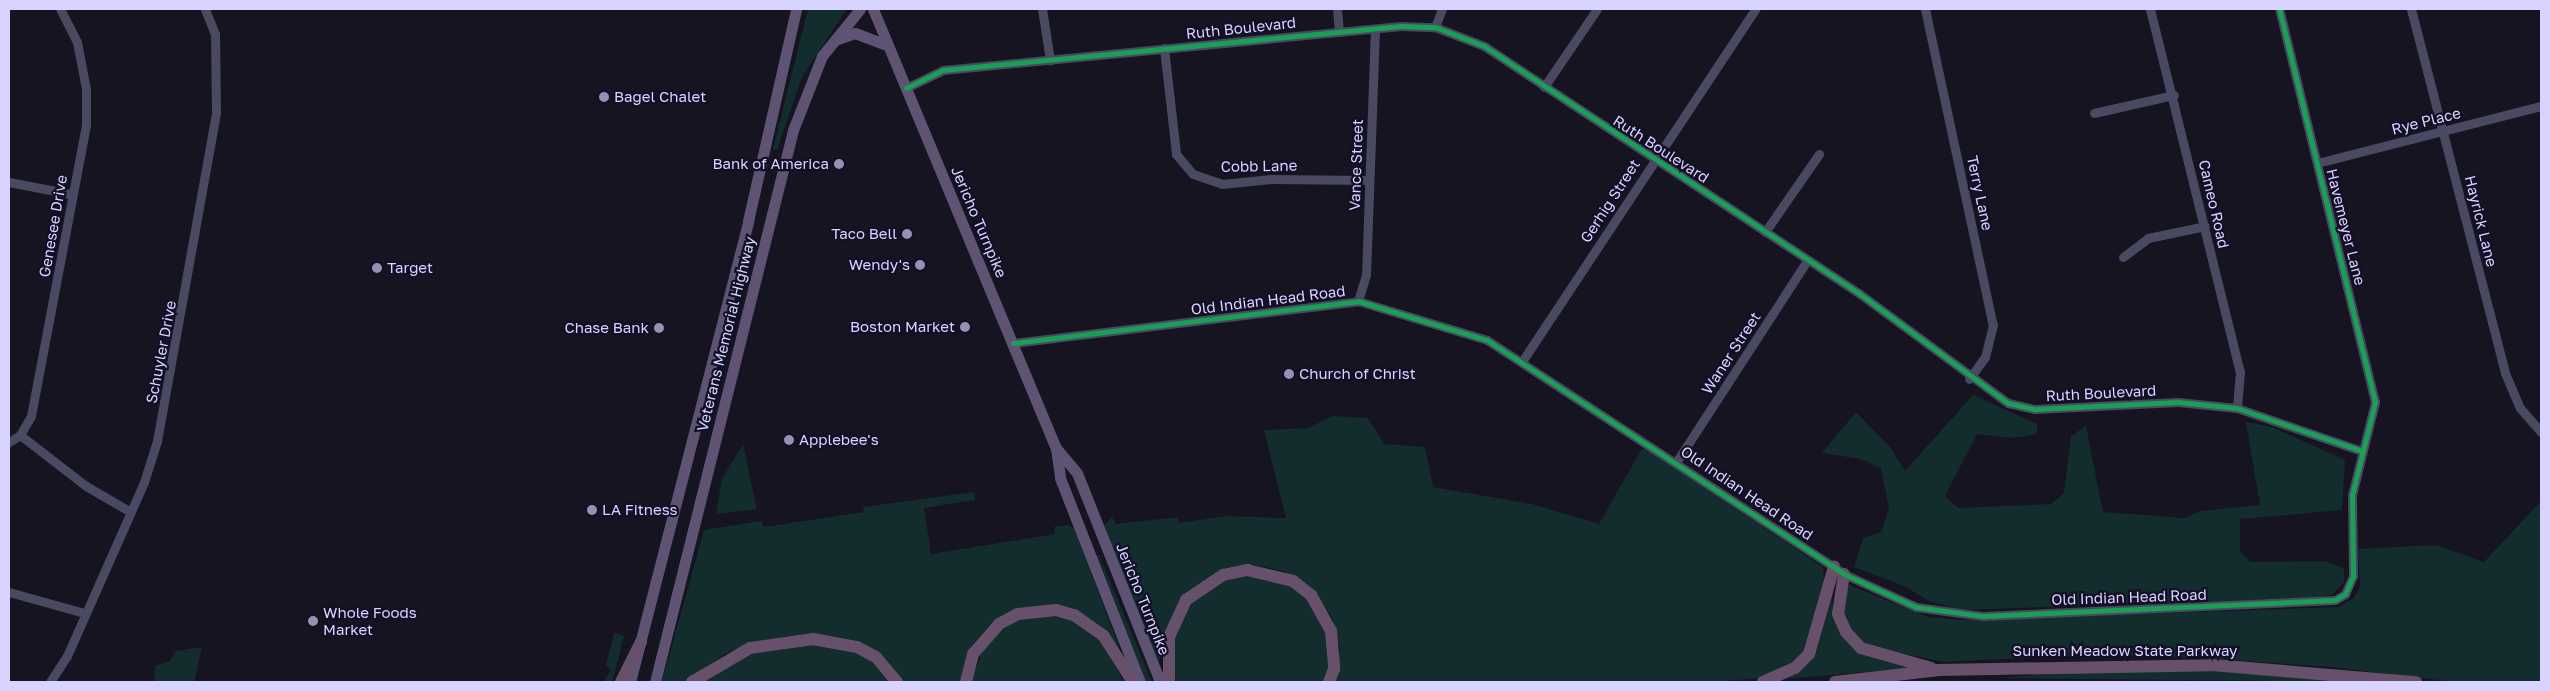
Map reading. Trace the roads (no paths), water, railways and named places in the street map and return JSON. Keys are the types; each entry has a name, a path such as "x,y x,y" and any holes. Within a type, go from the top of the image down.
{"highway":[{"path":"1169,682 1169,637 1186,600 1223,575 1248,570 1293,581 1311,595 1331,631 1334,670 1329,682"},
{"path":"1839,570 1838,614 1856,643 1880,656 1939,670"},
{"path":"1763,682 1796,668 1809,654 1839,570"},
{"path":"966,682 972,654 999,624 1018,614 1056,610 1074,615 1102,636 1133,682"},
{"path":"692,682 750,648 813,639 857,647 876,657 897,682"},
{"path":"621,682 640,642"},
{"name":"Sunken Meadow State Parkway","path":"1835,682 1939,670 2212,664 2416,682"}],"main road":[{"name":"Veterans Memorial Highway","path":"630,682 748,221 796,9"},
{"name":"Veterans Memorial Highway","path":"655,682 793,130 813,73 832,42 860,9"},
{"name":"Jericho Turnpike","path":"873,9 1056,448 1060,478 1140,682"},
{"path":"832,42 855,33 887,44"},
{"name":"Jericho Turnpike","path":"1056,448 1077,472 1160,682"}],"street":[{"name":"Genesee Drive","path":"9,442 20,435 31,416 71,194 86,125 86,89 77,42 60,9"},
{"name":"Schuyler Drive","path":"50,682 67,656 157,441 211,152 218,67 215,34 205,9"},
{"path":"1042,9 1050,60"},
{"path":"1337,9 1339,32"},
{"path":"1435,27 1442,9"},
{"path":"1544,87 1597,9"},
{"name":"Gerhig Street","path":"1523,360 1653,160 1755,9"},
{"name":"Terry Lane","path":"1925,9 1993,325 1984,357 1970,378"},
{"name":"Cameo Road","path":"2150,9 2174,95 2240,372 2236,408"},
{"name":"Havemeyer Lane","path":"2279,9 2375,402 2362,451"},
{"name":"Hayrick Lane","path":"2411,9 2505,373 2520,408 2541,432"},
{"name":"Ruth Boulevard","path":"906,88 943,70 1339,32 1435,27 1484,46 1653,160 1860,294 1970,378 2008,403 2035,409 2178,402 2236,408 2362,451"},
{"name":"Vance Street","path":"1358,301 1366,275 1375,29"},
{"name":"Cobb Lane","path":"1164,48 1176,154 1193,174 1222,184 1270,178 1369,180"},
{"path":"2094,113 2174,95"},
{"name":"Rye Place","path":"2318,163 2541,106"},
{"path":"1765,232 1819,154"},
{"path":"9,182 71,194"},
{"path":"2123,257 2148,238 2205,226"},
{"name":"Waner Street","path":"1677,460 1807,261"},
{"name":"Old Indian Head Road","path":"1013,343 1358,301 1487,340 1523,360 1677,460 1839,570 1916,607 1975,615 2335,600 2345,594 2353,576 2352,495 2362,451"},
{"path":"20,435 86,486 129,511"},
{"path":"9,592 84,613"}],"place":[{"name":"Bagel Chalet","path":"604,97"},
{"name":"Bank of America","path":"839,164"},
{"name":"Taco Bell","path":"907,234"},
{"name":"Wendy's","path":"920,265"},
{"name":"Target","path":"377,268"},
{"name":"Boston Market","path":"965,327"},
{"name":"Chase Bank","path":"659,328"},
{"name":"Church of Christ","path":"1289,374"},
{"name":"Applebee's","path":"789,440"},
{"name":"LA Fitness","path":"592,510"},
{"name":"Whole Foods Market","path":"313,621"}]}
